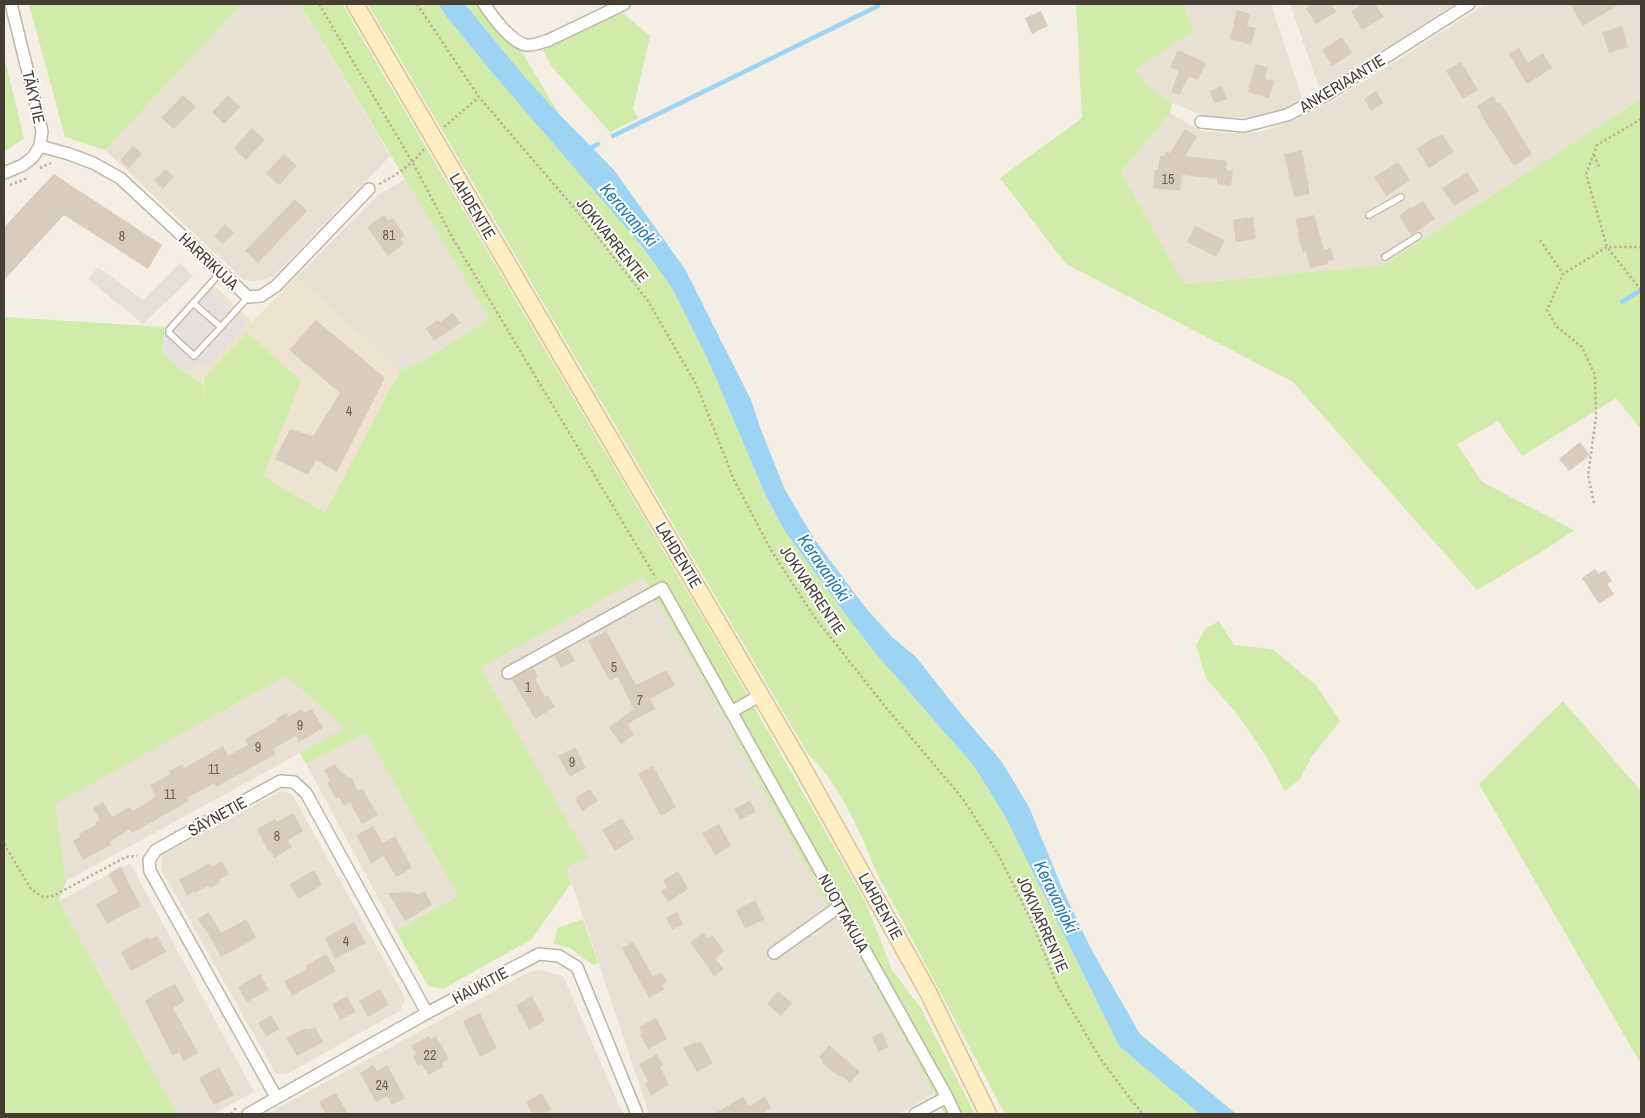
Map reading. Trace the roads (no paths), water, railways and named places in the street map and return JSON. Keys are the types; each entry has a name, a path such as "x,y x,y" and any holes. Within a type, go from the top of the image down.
{"main road":[{"name":"LAHDENTIE","path":"355,4 761,695 928,992 988,1114"}],"street":[{"name":"TÄKYTIE","path":"4,173 23,165 33,157 40,146 42,131 11,4"},
{"path":"484,4 514,40 527,45 550,40 624,4"},
{"name":"ANKERIAANTIE","path":"1201,122 1244,126 1287,116 1326,95 1469,4"},
{"name":"HARRIKUJA","path":"40,146 93,163 120,178 248,297 261,296 276,286 369,189"},
{"name":"NUOTTAKUJA","path":"508,673 662,588 955,1114"},
{"path":"731,712 761,695"},
{"name":"SÄYNETIE","path":"276,1097 150,871 149,860 156,850 280,781 294,782 306,793 427,1012"},
{"path":"774,953 840,906"},
{"name":"HAUKITIE","path":"248,1114 427,1012 539,954 559,956 577,967 637,1114"},
{"path":"915,1114 947,1097"}],"lane":[{"path":"1369,215 1401,197"},
{"path":"1385,257 1418,236"},
{"path":"221,272 169,330 169,333 194,356 248,297"},
{"path":"193,303 221,327"}],"water":[{"name":"Keravanjoki","path":"438,4 465,4 524,76 614,170 685,269 751,400 785,490 815,540 865,607 891,636 916,657 1002,762 1029,807 1062,888 1091,949 1140,1034 1236,1114 1200,1114 1119,1046 1006,818 974,766 877,655 784,530 765,494 709,362 672,288 641,245 496,77"}],"waterway":[{"path":"613,136 878,6"},
{"path":"588,149 598,144"},
{"path":"1622,302 1641,290"}]}
